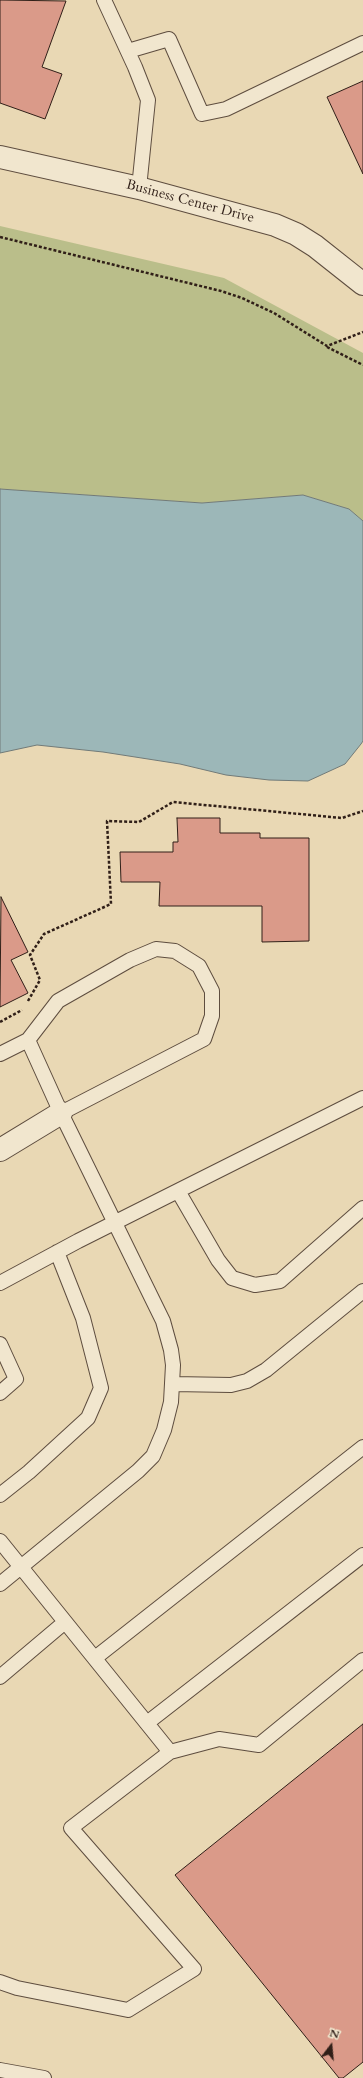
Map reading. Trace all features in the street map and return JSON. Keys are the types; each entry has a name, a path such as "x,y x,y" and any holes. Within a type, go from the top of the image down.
{"street":[{"name":"Business Center Drive","path":"0,157 139,188 275,225 315,246 363,284"},
{"path":"0,1150 61,1113"}],"lane":[{"path":"104,0 128,51 148,100 139,188"},
{"path":"128,51 169,39 202,114 226,109 363,43"},
{"path":"0,1054 28,1040 58,1001 130,960 156,949 175,951 199,966 212,991 212,1016 204,1039 61,1113"},
{"path":"0,1584 138,1471 152,1456 166,1423 173,1384 171,1350 163,1321 61,1113 28,1040"},
{"path":"0,1283 56,1252 363,1098"},
{"path":"178,1191 218,1260 232,1278 254,1285 280,1281 363,1208"},
{"path":"0,1495 29,1472 88,1418 101,1388 83,1318 56,1252"},
{"path":"173,1384 231,1385 246,1381 266,1370 363,1291"},
{"path":"0,1344 16,1379 0,1393"},
{"path":"95,1658 363,1447"},
{"path":"0,1541 170,1752"},
{"path":"147,1723 363,1555"},
{"path":"0,1677 65,1622"},
{"path":"0,1982 17,1988 128,2010 194,1969 71,1828 170,1752 219,1739 259,1745 363,1660"},
{"path":"0,2070 44,2078"}],"path":[{"path":"0,237 221,291 242,298 274,313 327,346 363,365"},
{"path":"327,346 363,332"},
{"path":"0,1022 23,1010 40,980 30,955 44,934 111,904 107,820 140,822 173,802 342,818 363,811"}],"green space":[{"path":"0,226 224,278 363,353 363,521 349,509 303,495 202,503 0,489"}],"water":[{"path":"0,489 202,503 303,495 349,509 363,521 363,741 361,744 345,764 308,781 269,780 226,775 180,764 103,752 37,745 0,753"}],"building":[{"path":"0,0 66,1 42,67 62,74 45,119 0,103"},
{"path":"363,81 363,174 327,97"},
{"path":"177,818 220,818 220,833 260,833 260,838 309,838 309,941 262,942 262,906 159,906 160,882 121,882 120,852 173,852 173,842 178,842"},
{"path":"1,897 28,952 11,960 28,993 0,1007"},
{"path":"363,1724 363,2062 343,2078 339,2078 175,1875"}]}
